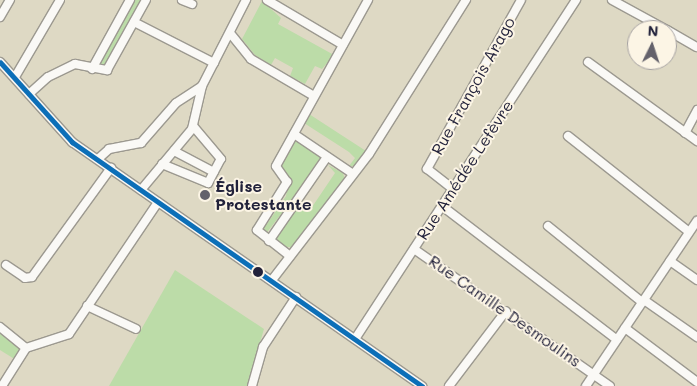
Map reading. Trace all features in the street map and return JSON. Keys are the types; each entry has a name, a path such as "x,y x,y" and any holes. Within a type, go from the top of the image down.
{"street":[{"path":"0,17 10,0"},
{"path":"15,77 60,0"},
{"path":"92,69 130,0"},
{"path":"29,94 48,77 75,64 92,69 107,70 146,0"},
{"path":"182,0 192,4"},
{"path":"141,190 193,126 202,86 246,0"},
{"path":"267,0 343,46"},
{"path":"290,256 269,241 257,228 287,182 276,166 368,0"},
{"path":"272,280 353,174 466,0"},
{"name":"Rue François Arago","path":"453,189 427,168 521,0"},
{"name":"Rue Amédée Lefèvre","path":"355,339 576,0"},
{"path":"612,0 649,20"},
{"path":"134,22 214,63"},
{"path":"230,33 251,58 314,96"},
{"path":"677,35 697,46"},
{"path":"0,62 64,134 422,386"},
{"path":"588,62 697,141"},
{"path":"98,159 109,148 141,143 176,103 202,86"},
{"path":"685,133 697,110"},
{"path":"162,164 208,183 221,159 218,153 193,126"},
{"path":"294,134 353,174"},
{"path":"568,136 689,232"},
{"path":"174,151 214,172"},
{"path":"269,241 327,156"},
{"path":"6,265 32,277 111,168"},
{"path":"2,386 26,348 64,338 158,202"},
{"path":"442,206 617,340"},
{"path":"586,386 697,221"},
{"path":"548,226 643,301 697,338"},
{"name":"Rue Camille Desmoulins","path":"414,249 506,311 610,386"},
{"path":"670,261 697,280"},
{"path":"254,385 263,347 296,297"},
{"path":"87,306 136,329"},
{"path":"449,386 506,311"},
{"path":"0,327 26,348"},
{"path":"625,328 697,382"}],"green space":[{"path":"134,0 143,0 102,69 97,64"},
{"path":"262,1 281,18 278,24 334,55 322,69 315,66 305,84 290,76 293,68 275,58 271,65 255,55 242,39"},
{"path":"309,114 366,151 354,166 349,166 355,158 349,152 304,123"},
{"path":"296,139 321,156 321,162 265,235 260,226 267,224 286,196 289,176 280,165"},
{"path":"328,165 343,173 345,180 291,247 285,247 275,238 301,200 312,207 335,173"},
{"path":"175,270 264,329 247,386 109,386"},
{"path":"0,331 22,347 16,360 0,350"}],"transit line":[{"path":"0,62 72,142 422,386"}],"place":[{"name":"Église Protestante","path":"205,195"}]}
